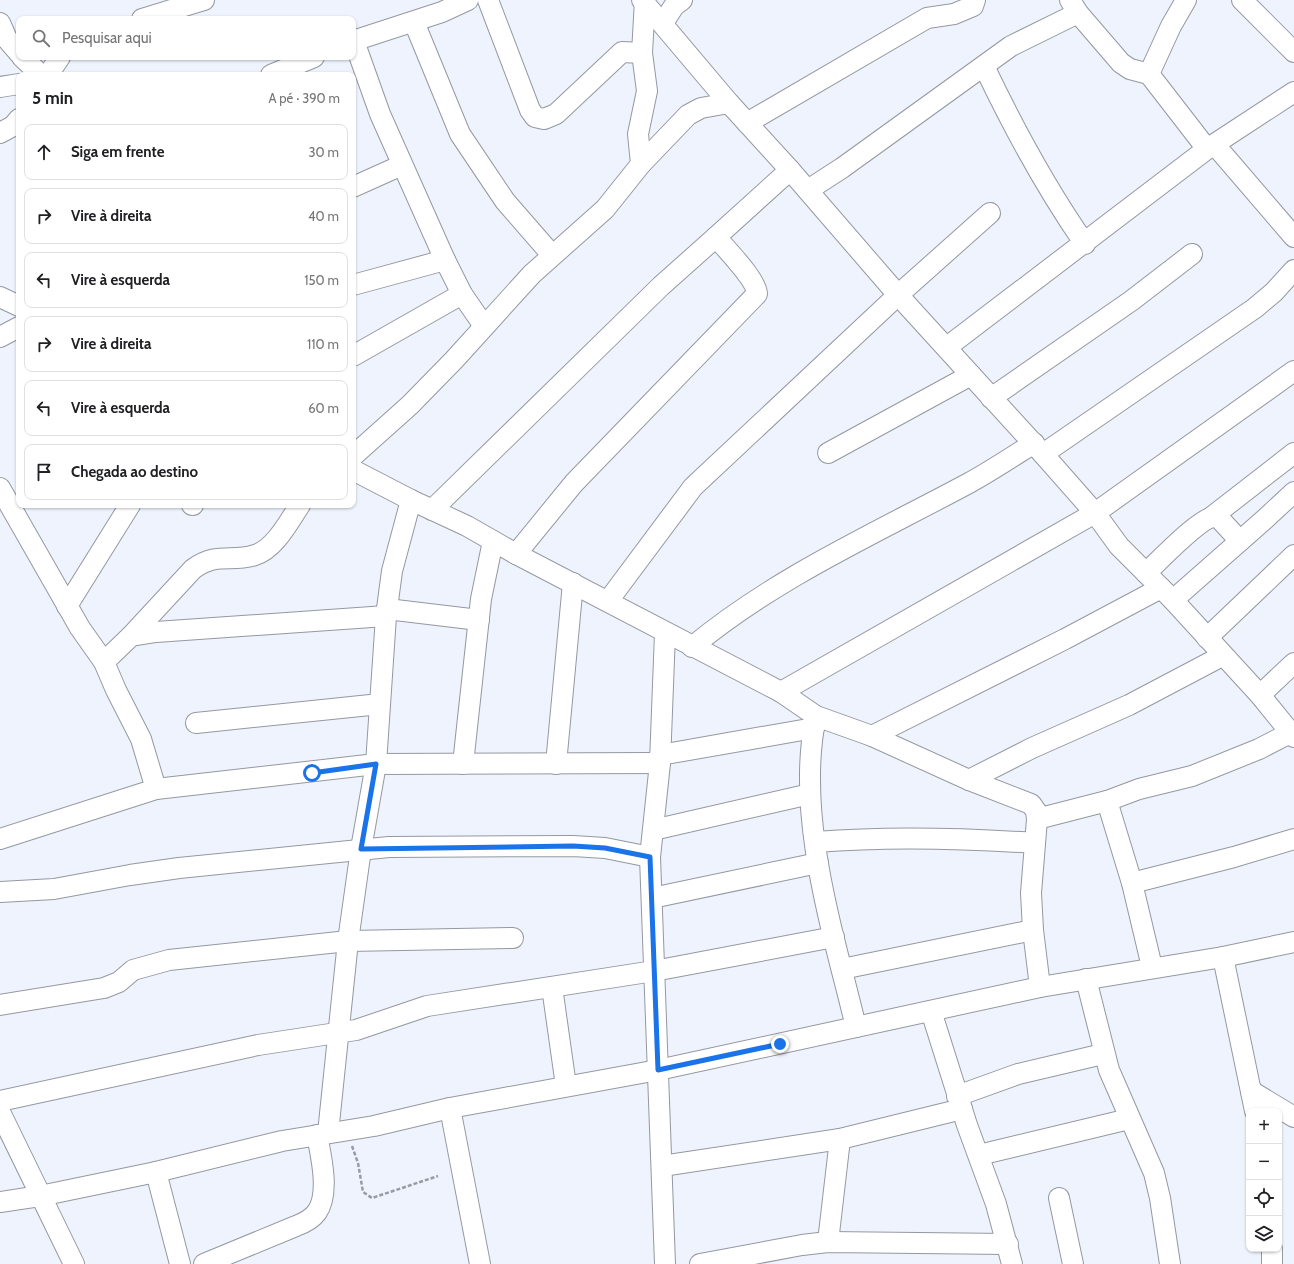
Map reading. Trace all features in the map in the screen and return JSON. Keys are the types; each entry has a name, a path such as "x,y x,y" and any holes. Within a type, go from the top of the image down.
{"street":[{"path":"152,16 204,0"},
{"path":"356,40 442,12 468,0"},
{"path":"488,0 530,110 535,117 544,118 556,114 622,52 642,53"},
{"path":"663,23 668,13 682,0"},
{"path":"747,123 927,18 954,14 973,6 975,0"},
{"path":"1150,74 1171,26 1186,0"},
{"path":"1242,0 1294,52"},
{"path":"641,164 638,134 647,91 642,53 644,1"},
{"path":"644,1 729,103 1095,513 1119,546 1208,638 1222,656 1260,695 1292,735 1259,750 1192,776 1139,789 1107,800 1038,819"},
{"path":"808,190 842,168 1011,46 1074,7 1121,63 1130,69 1150,74 1211,147 1294,238"},
{"path":"414,22 460,134 505,201 552,255"},
{"path":"0,23 7,40 16,50"},
{"path":"356,47 370,89 402,165 445,260 462,294 484,326"},
{"path":"25,60 38,72"},
{"path":"50,72 58,60"},
{"path":"278,72 307,60"},
{"path":"984,66 1000,100 1058,204 1085,244"},
{"path":"0,87 16,84"},
{"path":"947,347 1085,244 1211,147 1294,92"},
{"path":"356,453 410,405 532,274 605,209 641,164 688,115 701,108 729,103"},
{"path":"356,186 402,165"},
{"path":"432,510 660,286 790,170"},
{"path":"608,601 693,487 898,294 990,213"},
{"path":"516,554 574,483 757,294 757,289 751,280 716,237"},
{"path":"991,398 1131,301 1192,254"},
{"path":"356,284 445,260"},
{"path":"692,647 733,614 796,574 971,482 1038,449 1255,308 1274,292 1294,270"},
{"path":"356,354 462,294"},
{"path":"0,297 16,305"},
{"path":"0,338 16,329"},
{"path":"781,692 1095,513 1294,371"},
{"path":"828,453 971,375"},
{"path":"1146,573 1200,523 1213,516 1294,453"},
{"path":"356,472 411,500 467,526 516,554 781,692 815,722"},
{"path":"0,488 80,628 104,662 141,740 156,790"},
{"path":"872,736 1065,639 1167,594 1240,541 1294,492"},
{"path":"204,1264 310,1219 320,1206 324,1180 323,1134 361,849 376,764 387,613 396,553 411,500"},
{"path":"67,606 128,508"},
{"path":"104,662 193,569 204,561 216,558 256,555 276,539 298,508"},
{"path":"1213,516 1217,516 1240,541"},
{"path":"463,764 478,620 487,566 493,541"},
{"path":"1208,638 1294,555"},
{"path":"556,764 573,583"},
{"path":"130,636 156,632 387,613 478,620"},
{"path":"664,1264 662,1166 650,857 660,759 665,632"},
{"path":"969,780 1032,748 1128,705 1222,656"},
{"path":"1260,695 1294,664"},
{"path":"196,723 380,704"},
{"path":"815,722 810,794 818,862 834,937 856,1027"},
{"path":"0,839 156,790 376,764 556,764 660,759 815,722 872,736 969,780 1030,804 1036,811 1038,819 1031,877 1032,930 1040,987"},
{"path":"653,830 810,794"},
{"path":"1107,800 1132,884 1152,967"},
{"path":"816,842 886,838 977,839 1035,843"},
{"path":"1132,884 1228,859 1294,839"},
{"path":"0,892 54,889 167,869 361,849 573,846 605,848 650,857"},
{"path":"652,898 818,862"},
{"path":"842,969 1032,930"},
{"path":"0,1101 243,1048 301,1037 337,1033 368,1026 427,1006 654,971 834,937"},
{"path":"0,1005 104,988 119,982 133,970 168,960 348,942 513,938"},
{"path":"0,1202 40,1196 156,1172 282,1141 348,1130 450,1108 658,1070 1040,987 1222,956 1294,942"},
{"path":"1222,956 1233,1014 1252,1091 1255,1108"},
{"path":"1086,979 1104,1054 1129,1119 1154,1173 1160,1198 1170,1264"},
{"path":"552,987 566,1086"},
{"path":"931,1011 960,1103 979,1155 1008,1244 1012,1264"},
{"path":"662,1166 840,1139 960,1103 1018,1074 1104,1054"},
{"path":"1252,1091 1294,1117"},
{"path":"450,1108 480,1264"},
{"path":"0,1112 74,1264"},
{"path":"979,1155 1129,1119"},
{"path":"828,1242 840,1139"},
{"path":"156,1172 177,1263"},
{"path":"1059,1198 1073,1264"},
{"path":"700,1264 802,1245 828,1242 1008,1244"},
{"path":"1272,1252 1272,1264"}],"path":[{"path":"348,1130 358,1163 361,1186 367,1196 376,1198 438,1176"}],"route":[{"path":"312,773 376,764 361,849 389,847 573,846 605,848 650,857 658,1070 780,1044"}]}
